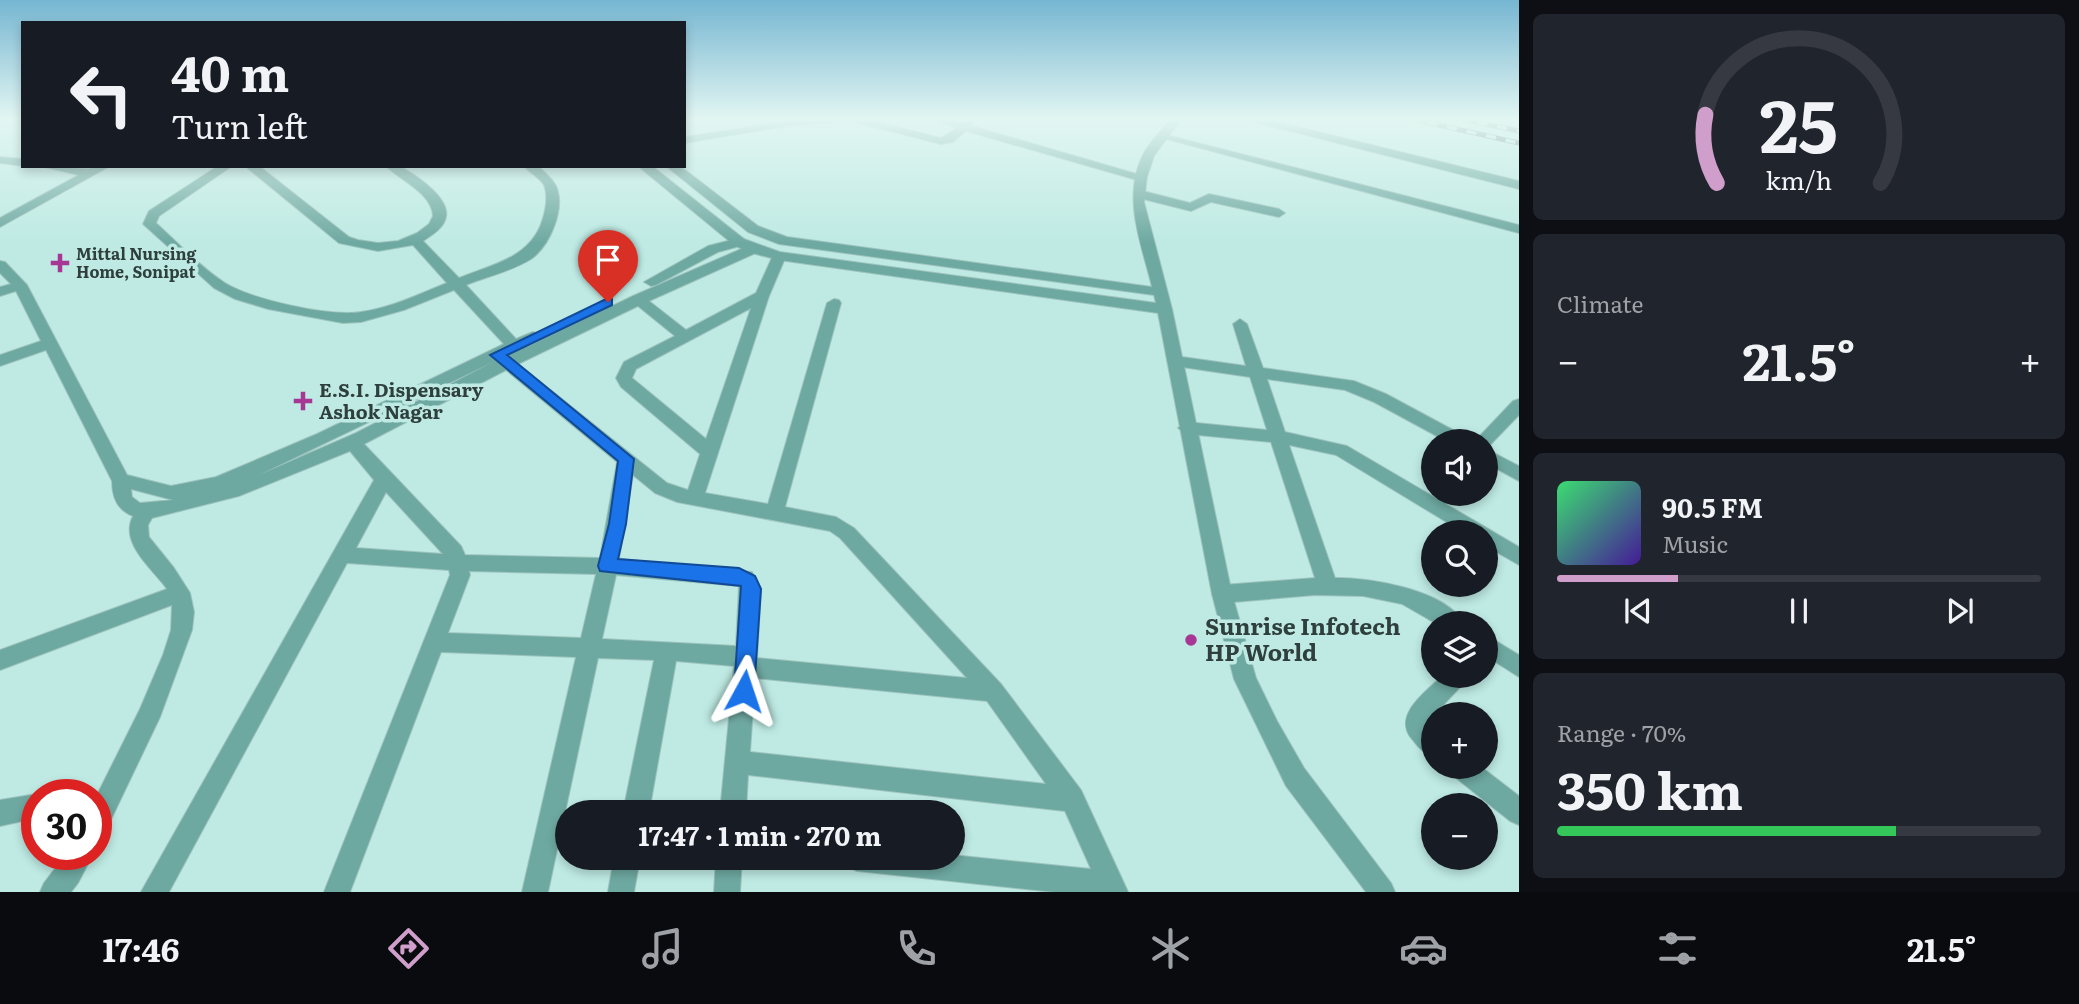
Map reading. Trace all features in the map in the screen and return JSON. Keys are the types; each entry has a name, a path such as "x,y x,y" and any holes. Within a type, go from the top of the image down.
{"street":[{"path":"0,160 21,162"},
{"path":"1063,160 1140,186 1186,207 1195,206 1209,198 1279,214"},
{"path":"1147,160 1138,202 1163,300 1186,428 1222,594 1245,679 1295,777 1382,892"},
{"path":"1256,160 1519,229"},
{"path":"1417,160 1519,185"},
{"path":"59,168 91,173"},
{"path":"0,223 100,168"},
{"path":"223,168 154,214 149,224 219,285 240,296 268,305 343,318 381,312 526,256 542,240 552,205 551,188 546,179 532,168"},
{"path":"254,168 344,240 356,245 376,247 416,243 438,223 437,202 395,168"},
{"path":"647,168 746,246 779,256 1163,300"},
{"path":"675,168 753,229 784,241 1163,300"},
{"path":"416,243 456,284 510,355 661,488 694,499 775,511 836,525 847,533 993,691 1072,799 1114,888"},
{"path":"121,481 140,482 161,492 171,493 200,488 253,470 638,299 746,246"},
{"path":"0,265 20,285 121,481 121,497 128,506 146,512 203,500 236,489 352,441 713,249 746,246"},
{"path":"694,499 762,296 779,256"},
{"path":"0,292 20,285"},
{"path":"709,451 624,378 630,366 762,296"},
{"path":"638,299 684,336"},
{"path":"775,511 834,303"},
{"path":"1240,324 1328,586"},
{"path":"0,349 47,338"},
{"path":"0,361 47,338"},
{"path":"1175,361 1348,384 1438,429"},
{"path":"1496,429 1519,405"},
{"path":"1186,428 1280,437 1341,450 1421,486"},
{"path":"337,892 460,575 454,552 384,479 352,441"},
{"path":"535,892 617,524 626,459"},
{"path":"1498,462 1519,474"},
{"path":"154,892 384,479"},
{"path":"1448,506 1464,520"},
{"path":"112,786 165,676 182,629 184,612 180,593 140,541 137,524 146,512"},
{"path":"1498,544 1519,557"},
{"path":"340,555 459,563 607,566 745,578 751,589 734,800"},
{"path":"1222,594 1328,586 1386,590 1405,596 1431,611"},
{"path":"0,660 180,593"},
{"path":"434,642 667,651 993,691"},
{"path":"638,800 667,651"},
{"path":"1498,653 1519,667"},
{"path":"1431,702 1445,688"},
{"path":"1421,713 1417,728 1421,732"},
{"path":"737,762 1072,799"},
{"path":"1477,779 1519,812"},
{"path":"0,813 21,809"},
{"path":"53,892 71,870"},
{"path":"621,892 625,870"},
{"path":"727,892 728,870"},
{"path":"960,870 1114,888"}],"place":[{"name":"Mittal Nursing Home, Sonipat","path":"60,263"},
{"name":"E.S.I. Dispensary Ashok Nagar","path":"303,401"},
{"name":"Sunrise Infotech HP World","path":"1191,640"}],"route":[{"path":"608,302 497,355 626,459 617,524 607,566 739,576 748,581 751,589 744,691"}]}
